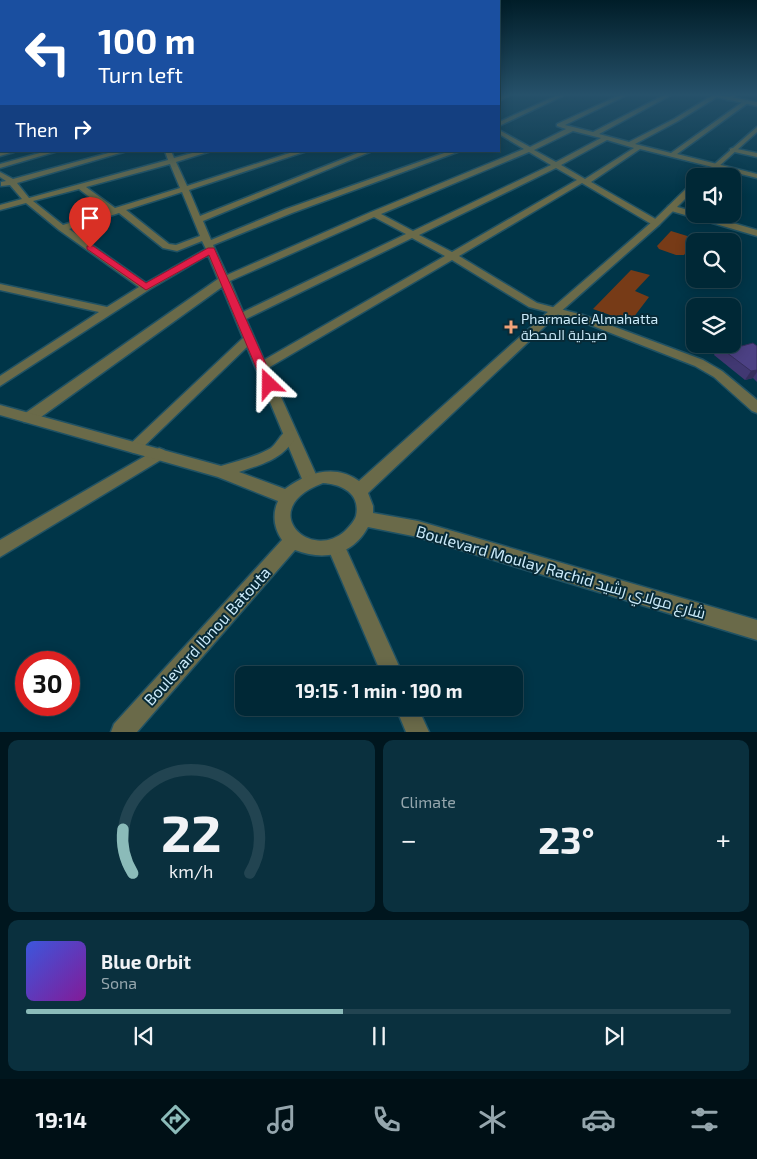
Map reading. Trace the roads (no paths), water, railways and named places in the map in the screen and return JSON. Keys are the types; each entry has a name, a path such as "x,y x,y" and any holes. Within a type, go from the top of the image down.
{"street":[{"path":"594,134 605,128"},
{"path":"630,144 660,128"},
{"path":"672,155 715,128"},
{"path":"29,418 224,280 374,214 529,150 571,129 757,176"},
{"path":"712,168 757,129"},
{"path":"500,135 656,223"},
{"path":"240,318 556,165 606,138"},
{"path":"262,367 584,181 639,147"},
{"path":"732,150 757,155"},
{"path":"0,166 51,152"},
{"path":"0,184 120,152"},
{"path":"0,208 81,187 170,156 200,152"},
{"path":"62,228 301,152"},
{"path":"198,220 367,152"},
{"path":"0,382 146,287 208,244 288,211 454,152"},
{"path":"170,156 310,479"},
{"path":"0,174 11,182 28,201 62,228 146,287"},
{"path":"81,187 166,246 177,248 208,244"},
{"path":"359,491 554,312 656,223 686,194"},
{"path":"671,208 757,233"},
{"path":"374,214 453,256 533,305 579,317 698,363 718,374 757,408"},
{"path":"0,287 108,311"},
{"path":"134,447 249,339"},
{"path":"0,410 221,472 287,497"},
{"path":"221,472 269,455 277,450 290,435"},
{"path":"0,549 159,454"},
{"path":"323,477 337,478 349,482 359,491 365,504 364,519 357,532 346,541 336,546 312,548 293,540 285,530 281,518 287,497 298,486 310,479 323,477"},
{"name":"Boulevard Moulay Rachid شارع مولاي رشيد","path":"364,519 418,529 757,630"},
{"name":"Boulevard Ibnou Batouta","path":"122,732 293,540"},
{"path":"336,546 389,666"},
{"path":"411,716 418,732"}],"place":[{"name":"Pharmacie Almahatta صيدلية المحطة","path":"511,327"}]}
